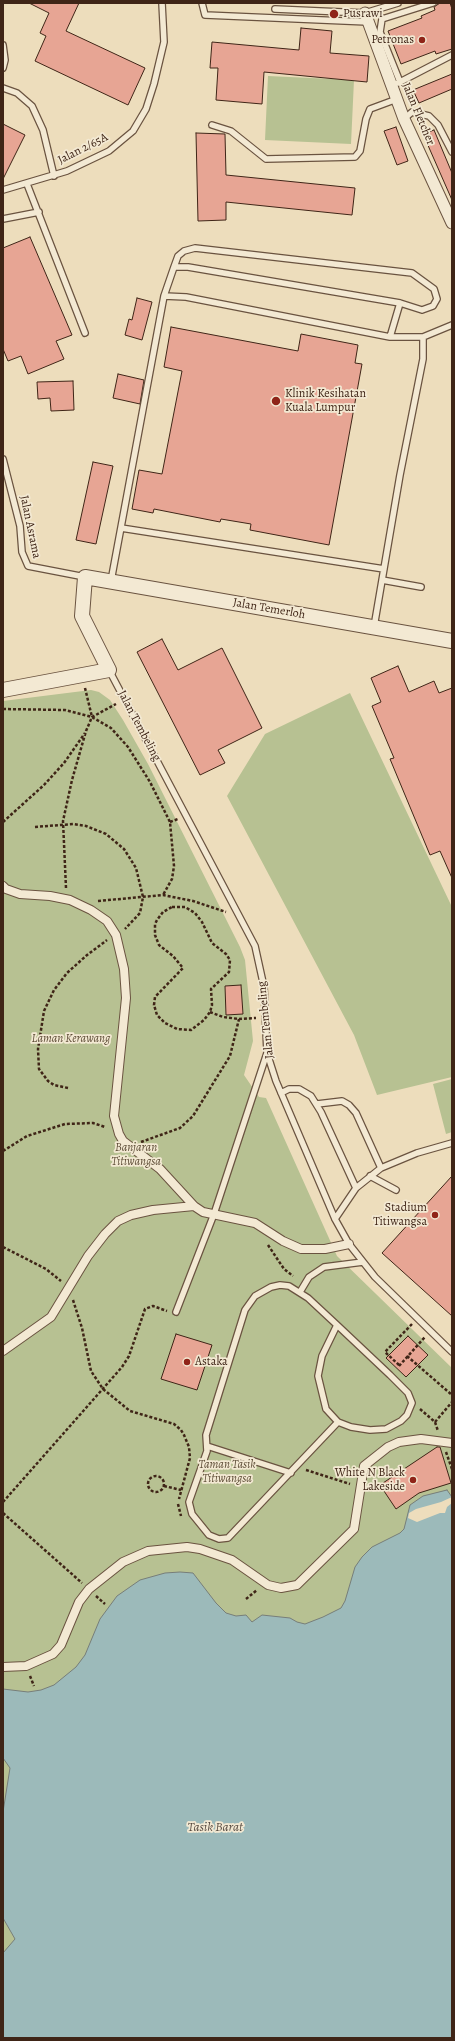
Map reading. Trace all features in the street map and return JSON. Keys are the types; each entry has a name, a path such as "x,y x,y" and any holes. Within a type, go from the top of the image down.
{"street":[{"name":"Jalan Fletcher","path":"366,18 396,84 397,100 404,119 452,222"},
{"name":"Jalan Temerloh","path":"85,577 452,641"},
{"name":"Jalan Tembeling","path":"85,577 82,616 109,670"},
{"path":"3,690 109,670"},
{"path":"3,886 6,889 20,894 50,896 70,900 107,921 116,935 124,968 126,998 114,1116 117,1129 126,1144 160,1169 194,1206 203,1212 246,1220 262,1227 283,1242 301,1249 325,1249 348,1244"},
{"path":"3,1352 51,1317 88,1256 105,1234 118,1221 131,1215 153,1210 194,1206"},
{"path":"3,1667 26,1666 53,1654 61,1645 79,1602 89,1589 111,1570 135,1556 148,1551 188,1547 215,1553 232,1560 268,1585 281,1588 292,1587 302,1582 354,1529 364,1466 388,1447 399,1442 420,1438 452,1443"}],"lane":[{"name":"Jalan 2/65A","path":"3,190 54,176 109,151 132,131 146,109 164,42 162,3"},
{"path":"202,3 205,15 366,18 379,6 398,3"},
{"path":"433,3 382,19 380,32 396,84 452,54"},
{"path":"275,9 366,18"},
{"path":"3,45 5,60 3,68"},
{"path":"3,88 16,93 32,106 43,130 54,176"},
{"path":"212,125 231,131 266,159 355,157 360,150 370,109 397,100"},
{"path":"404,119 412,112 429,116 438,125 452,152"},
{"path":"27,184 85,333"},
{"path":"3,219 39,212"},
{"path":"111,582 164,296 174,267 178,256 184,251 195,248 412,273 434,289 437,300 433,306 422,310 400,303 188,267 174,267"},
{"path":"164,296 186,297 390,337 423,337 452,325"},
{"path":"390,337 400,303"},
{"path":"374,628 400,475 423,359 423,337"},
{"name":"Jalan Asrama","path":"3,459 20,526 22,552 28,566 85,577"},
{"path":"121,528 384,569"},
{"path":"382,580 421,587"},
{"name":"Jalan Tembeling","path":"109,670 255,946 264,987 267,1053 281,1093 335,1219 348,1244 375,1277 452,1352"},
{"path":"172,1312 214,1214 267,1053"},
{"path":"281,1093 290,1089 299,1089 311,1096 317,1104 356,1188"},
{"path":"317,1104 342,1101 349,1105 356,1113 381,1168"},
{"path":"335,1219 356,1188 381,1168 417,1152 452,1143"},
{"path":"370,1176 396,1190"},
{"path":"300,1292 304,1282 315,1271 324,1267 363,1262"},
{"path":"337,1325 322,1356 318,1376 326,1408 338,1422 351,1427 370,1430 386,1429 401,1421 411,1409 411,1398 390,1375 337,1325 300,1292 289,1286 280,1285 262,1291 250,1302 245,1310 206,1435 207,1446 189,1502 192,1514 209,1535 224,1540 232,1536 338,1422"},
{"path":"207,1446 291,1472"}],"path":[{"path":"70,900 64,878 63,825 67,796 86,731 92,717 85,686"},
{"path":"92,717 117,703"},
{"path":"3,709 65,710 92,717 111,728 128,747 150,782 170,822 174,866 172,879 163,896"},
{"path":"3,822 44,785 64,763 86,731"},
{"path":"170,822 179,818"},
{"path":"35,828 63,825 86,826 96,829 115,841 132,859 136,868 143,897 143,904 137,917 128,927 76,963 54,990 44,1011 38,1044 39,1069 48,1081 54,1085 68,1088"},
{"path":"78,905 91,901 163,896 192,901 227,912"},
{"path":"178,906 195,913 202,922 212,943 226,954 230,960 229,972 211,989 212,1005 210,1012 197,1027 185,1031 166,1023 155,1010 155,997 183,968 159,945 155,935 155,924 167,909 178,906"},
{"path":"210,1012 223,1017 239,1019 256,1018"},
{"path":"3,1151 27,1136 44,1129 74,1123 93,1123 103,1126 126,1144 180,1128 193,1116 230,1056 239,1019"},
{"path":"262,1227 271,1252 284,1269 304,1282"},
{"path":"3,1247 46,1269 62,1282 68,1290 82,1328 92,1371 103,1388 130,1411 174,1424 181,1430 190,1454 178,1508 183,1520"},
{"path":"3,1502 103,1388 129,1356 145,1309 153,1306 172,1312"},
{"path":"399,1365 385,1352 412,1323"},
{"path":"390,1375 426,1337"},
{"path":"407,1356 452,1395"},
{"path":"435,1422 452,1402"},
{"path":"296,1467 360,1487"},
{"path":"158,1476 164,1481 164,1486 159,1492 154,1492 149,1489 148,1483 150,1478 158,1476"},
{"path":"164,1486 181,1490"},
{"path":"3,1513 105,1604"}],"green space":[{"path":"268,76 354,80 351,144 265,140"},
{"name":"Taman Tasik Titiwangsa","path":"91,690 99,692 110,700 123,720 148,764 240,947 245,960 253,1041 244,1075 259,1097 266,1098 337,1256 452,1368 452,2038 3,2038 3,701"},
{"path":"350,693 452,907 452,1077 377,1095 354,1035 227,796 265,734"},
{"path":"452,1079 452,1132 446,1134 433,1084"}],"water":[{"name":"Tasik Barat","path":"447,1490 452,1497 452,2038 3,2038 3,1953 15,1939 3,1918 3,1812 10,1768 3,1758 3,1689 28,1692 41,1690 54,1685 76,1667 85,1655 100,1619 117,1596 140,1580 165,1573 193,1573 216,1603 226,1613 236,1616 246,1615 252,1622 262,1615 290,1618 305,1624 323,1617 341,1608 345,1601 355,1567 362,1557 372,1547 400,1533 404,1529 410,1505 423,1496"}],"pier":[{"path":"452,1497 452,1503 447,1507 445,1513 440,1513 417,1522 408,1518 409,1513 416,1509 441,1502"}],"building":[{"path":"29,3 79,3 66,31 145,68 128,105 35,61 46,36 40,33 49,13"},
{"name":"Petronas","path":"440,3 450,3 452,9 452,49 436,54 435,51 401,64 388,31 422,18 421,16 435,10 434,7"},
{"path":"301,28 332,31 330,53 369,56 367,82 264,72 262,104 216,100 218,68 210,68 212,42 299,50"},
{"path":"452,74 452,89 419,103 413,90"},
{"path":"3,124 25,135 3,179"},
{"path":"396,127 408,161 397,165 384,131"},
{"path":"434,130 452,173 452,200 423,134"},
{"path":"196,133 225,134 226,175 355,188 352,215 226,202 226,220 198,221"},
{"path":"30,237 72,335 56,341 64,359 28,374 21,356 8,361 3,349 3,248"},
{"path":"137,298 152,302 142,340 125,335 129,319 132,320"},
{"path":"171,327 298,351 301,334 358,345 355,363 362,364 329,545 250,530 251,524 221,519 220,522 154,509 153,513 132,509 139,470 162,474 182,371 164,367"},
{"path":"118,374 144,380 140,404 113,398"},
{"path":"73,381 74,410 51,411 50,398 38,399 37,382"},
{"path":"93,462 113,466 96,544 76,540"},
{"path":"162,639 178,670 222,648 262,728 218,750 225,763 200,775 137,652"},
{"path":"398,666 409,692 434,681 439,693 452,688 452,878 440,851 430,855 390,759 394,758 372,706 381,702 371,678"},
{"path":"241,985 243,1014 226,1015 225,986"},
{"name":"Stadium Titiwangsa","path":"452,1176 452,1316 382,1253"},
{"name":"Astaka","path":"176,1334 212,1345 197,1390 161,1379"},
{"path":"408,1336 428,1355 406,1377 386,1358"},
{"name":"White N Black Lakeside","path":"437,1447 440,1447 451,1483 419,1493 396,1509 380,1485"}],"place":[{"name":"Pusrawi","path":"334,14"},
{"name":"Petronas","path":"422,40"},
{"name":"Klinik Kesihatan Kuala Lumpur","path":"276,401"},
{"name":"Stadium Titiwangsa","path":"435,1215"},
{"name":"Astaka","path":"187,1362"},
{"name":"White N Black Lakeside","path":"413,1480"}],"park label":[{"name":"Laman Kerawang","path":"71,1039"},
{"name":"Banjaran Titiwangsa","path":"136,1155"}]}
